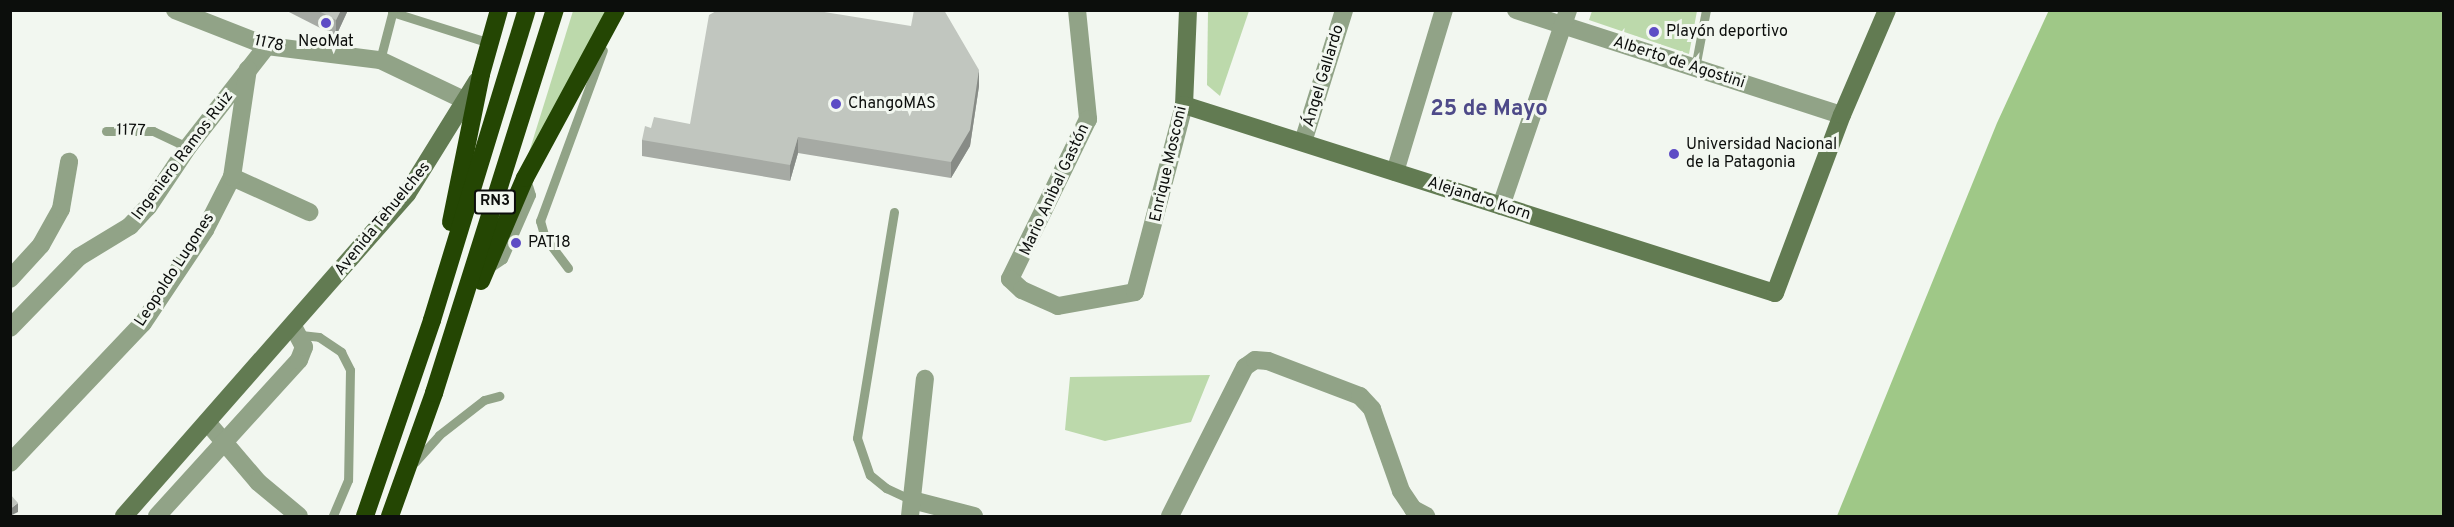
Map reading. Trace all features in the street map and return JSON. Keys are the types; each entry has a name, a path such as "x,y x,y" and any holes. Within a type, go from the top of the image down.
{"highway":[{"path":"432,320 481,74 500,10"},
{"name":"RN3","path":"365,516 432,320 527,10"},
{"name":"RN3","path":"390,516 434,393 555,10"},
{"path":"434,393 525,178 617,10"}],"street":[{"name":"1178","path":"175,10 267,46 380,60 466,101"},
{"name":"Mario Anibal Gastón","path":"1077,10 1088,119 1021,263 1010,279 1022,290 1058,306 1135,292 1140,280"},
{"name":"Enrique Mosconi","path":"1140,280 1184,105 1188,10"},
{"name":"Ángel Gallardo","path":"1303,142 1344,10"},
{"path":"1395,172 1444,10"},
{"name":"Alberto de Agostini","path":"1516,10 1565,18 1695,68 1842,115"},
{"path":"1842,115 1887,10"},
{"path":"1501,206 1565,18"},
{"name":"Ingeniero Ramos Ruiz","path":"10,328 79,257 142,214 188,147 267,46"},
{"name":"Leopoldo Lugones","path":"10,463 143,323 205,231 232,177 248,69"},
{"name":"Avenida Tehuelches","path":"124,516 207,422 297,331 407,194 481,74"},
{"name":"Alejandro Korn","path":"1184,105 1775,293 1842,115"},
{"path":"10,279 41,245 61,209 69,162"},
{"path":"232,177 309,212"},
{"path":"157,516 225,446 299,360 304,347 297,331"},
{"path":"1170,516 1245,366 1255,360 1268,360 1360,396 1372,410 1401,491 1416,514"},
{"path":"925,379 911,508 974,516"},
{"path":"207,422 225,446 258,482 298,516"}],"lane":[{"path":"568,268 545,238 542,213 617,10"},
{"path":"1695,68 1706,10"},
{"path":"380,60 393,11 490,43"},
{"name":"1177","path":"106,130 153,132 188,147"},
{"path":"894,212 857,438 870,475 911,508"},
{"path":"297,331 319,337 341,352 350,370 348,480 333,516"},
{"path":"405,473 439,435 484,400 499,396"}],"shaded area":[{"path":"2049,10 2443,11 2443,516 1837,516 1997,123"},
{"path":"573,11 609,11 526,162"},
{"path":"1208,11 1249,11 1220,96 1207,85"},
{"name":"Playón deportivo","path":"1592,11 1697,11 1689,54 1589,20"},
{"path":"1210,375 1191,422 1105,441 1065,430 1070,377"}],"building":[{"path":"317,10 341,10 336,20"},
{"name":"ChangoMAS","path":"718,10 812,10 911,26 914,10 944,10 979,70 970,130 951,162 798,137 790,165 642,140 645,126 651,128 654,117 690,124 709,15"},
{"path":"10,494 18,503 10,509"}],"place":[{"name":"NeoMat","path":"326,23"},
{"name":"Playón deportivo","path":"1654,32"},
{"name":"ChangoMAS","path":"836,104"},
{"name":"Universidad Nacional de la Patagonia","path":"1674,154"},
{"name":"PAT18","path":"516,243"}],"district":[{"name":"25 de Mayo","path":"1489,110"}]}
